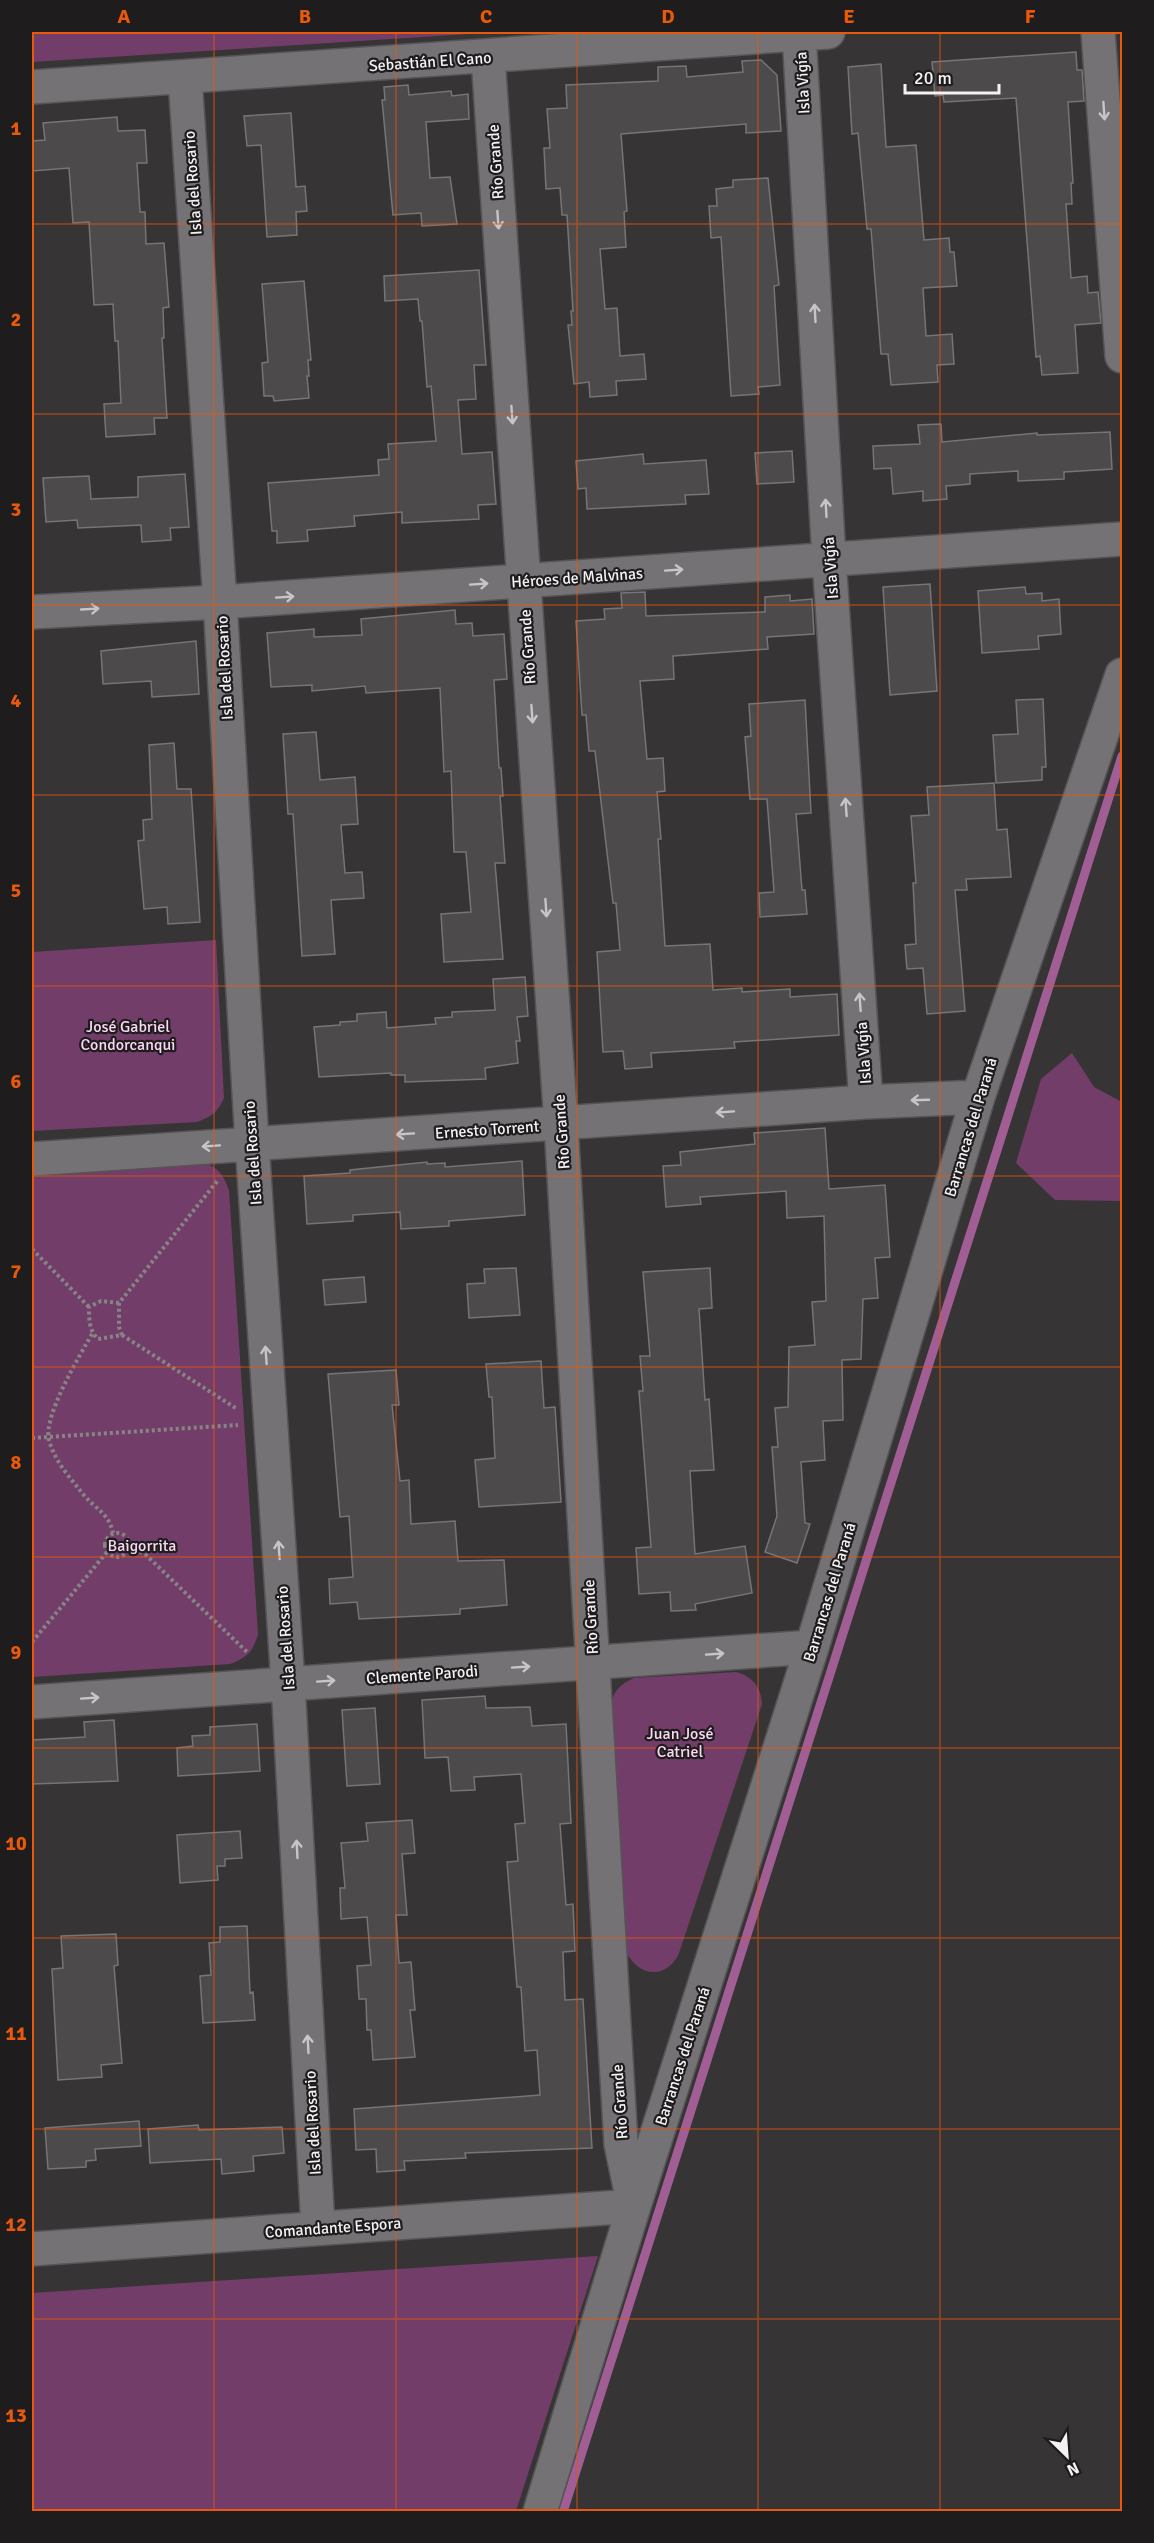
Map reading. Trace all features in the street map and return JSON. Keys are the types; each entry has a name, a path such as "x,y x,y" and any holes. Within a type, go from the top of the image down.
{"street":[{"name":"Sebastián El Cano","path":"32,87 488,57 813,32"},
{"name":"Isla Vigía","path":"813,32 830,559 866,1102"},
{"path":"1098,32 1122,356"},
{"name":"Río Grande","path":"488,57 561,1124 621,2144 634,2206"},
{"name":"Isla del Rosario","path":"185,78 288,1683 318,2228"},
{"name":"Héroes de Malvinas","path":"32,612 220,602 1122,539"},
{"name":"Barrancas del Paraná","path":"540,2511 634,2206 812,1647 978,1097 1122,675"},
{"name":"Ernesto Torrent","path":"32,1159 866,1102 978,1097"},
{"name":"Clemente Parodi","path":"32,1702 812,1647"},
{"name":"Comandante Espora","path":"32,2249 634,2206"}],"path":[{"path":"237,1409 122,1335 119,1327 119,1302 218,1180 252,1143"},
{"path":"211,1175 218,1180 221,1186"},
{"path":"32,1249 89,1307 93,1334 98,1339 122,1335"},
{"path":"89,1307 101,1301 119,1302"},
{"path":"93,1334 72,1368 56,1404 48,1437 54,1453 67,1474 85,1497 102,1510 111,1521 113,1533"},
{"path":"237,1398 239,1434"},
{"path":"32,1438 238,1425"},
{"path":"113,1533 125,1535 129,1546 145,1554 249,1654"},
{"path":"107,1552 105,1541 113,1533"},
{"path":"107,1552 118,1557 125,1554 129,1546"},
{"path":"32,1642 107,1552"}],"green space":[{"path":"32,32 500,32 32,62"},
{"name":"José Gabriel Condorcanqui","path":"216,940 224,1098 217,1110 197,1122 32,1131 32,952"},
{"path":"1072,1053 1094,1087 1122,1102 1122,1201 1055,1200 1016,1163 1041,1079"},
{"name":"Baigorrita","path":"207,1164 221,1174 229,1190 258,1634 256,1640 248,1654 230,1664 32,1677 32,1175"},
{"name":"Juan José Catriel","path":"736,1672 755,1684 762,1704 678,1956 672,1964 658,1972 644,1970 631,1960 626,1952 611,1707 613,1696 621,1686 634,1678"},
{"path":"598,2256 516,2511 32,2511 32,2293"}],"building":[{"path":"1076,52 1077,70 1082,70 1084,101 1068,102 1073,183 1071,183 1072,204 1066,204 1071,278 1087,276 1088,293 1098,292 1101,323 1075,325 1078,373 1042,375 1040,356 1036,357 1016,98 944,102 943,95 935,96 932,62"},
{"path":"761,60 777,75 781,131 746,133 746,124 621,134 627,211 624,212 626,247 600,249 605,309 617,308 620,356 644,354 646,379 616,381 617,395 590,397 589,382 574,384 568,325 572,325 571,311 573,311 567,215 562,215 560,188 546,189 544,148 550,148 547,109 567,108 566,85 658,81 658,67 686,66 687,77 743,72 742,61"},
{"path":"881,64 886,147 916,145 924,240 949,238 950,252 954,252 957,286 923,288 926,336 952,334 954,364 937,365 938,382 891,385 888,354 881,354 871,229 867,229 858,133 852,134 848,67"},
{"path":"408,85 409,95 451,91 452,96 468,94 469,119 426,122 430,178 450,177 457,224 422,226 421,213 393,215 382,100 385,100 384,87"},
{"path":"291,113 296,187 305,186 307,211 296,212 297,235 267,237 261,145 247,146 244,116"},
{"path":"117,117 118,131 145,130 147,163 137,163 140,212 145,212 146,244 164,243 169,307 163,308 164,338 162,338 167,418 154,418 155,434 106,437 104,404 121,403 118,341 115,341 113,304 94,305 89,222 73,223 69,168 32,171 32,141 45,140 43,123"},
{"path":"768,178 779,285 774,286 780,385 758,387 759,394 731,396 721,237 711,238 709,206 717,206 716,189 733,187 733,180"},
{"path":"479,270 486,365 474,365 476,399 458,400 462,454 492,452 496,504 478,505 479,519 402,523 402,512 354,516 355,526 307,530 308,541 277,543 277,531 272,531 268,483 379,475 378,460 389,459 388,444 436,441 431,386 427,387 418,299 385,301 384,276"},
{"path":"304,281 311,360 308,360 309,376 307,376 309,398 274,401 273,396 264,396 262,363 268,362 262,284"},
{"path":"941,424 942,442 1037,433 1037,435 1110,432 1112,469 1064,472 1064,479 1018,481 1018,471 970,474 970,484 946,486 947,499 923,501 923,491 893,494 891,468 874,469 873,446 920,444 918,425"},
{"path":"792,451 794,482 757,484 755,453"},
{"path":"643,454 644,464 706,460 709,494 685,495 686,504 587,509 586,488 578,489 576,461"},
{"path":"185,474 189,527 170,528 171,540 142,542 141,525 78,528 77,520 46,522 43,478 89,476 91,499 138,497 138,477"},
{"path":"930,584 937,691 890,695 883,587"},
{"path":"1025,587 1026,594 1042,593 1042,601 1059,599 1061,634 1038,636 1039,649 982,653 978,591"},
{"path":"645,592 646,616 765,612 765,597 790,595 790,601 812,599 814,634 767,637 768,649 673,656 674,679 640,681 647,759 663,758 665,791 657,792 665,946 710,944 713,990 742,988 742,992 790,989 790,997 837,994 839,1035 734,1042 735,1048 651,1053 652,1067 625,1069 623,1051 603,1052 597,952 620,950 616,903 613,903 595,751 589,751 586,715 582,715 576,621 605,619 604,609 622,608 621,593"},
{"path":"455,610 456,624 472,623 473,636 504,634 507,679 494,680 499,768 501,768 503,796 500,796 505,863 495,863 503,959 444,962 441,914 471,912 466,852 454,852 451,771 444,772 440,688 366,693 365,686 312,691 312,685 271,687 267,633 314,629 314,637 362,635 361,619"},
{"path":"196,641 199,694 152,697 151,681 103,684 101,651"},
{"path":"1043,699 1046,767 1042,767 1042,780 996,783 993,735 1018,734 1016,700"},
{"path":"805,700 811,813 796,814 802,890 805,890 807,914 760,917 759,893 774,892 767,799 750,799 745,737 751,736 749,704"},
{"path":"316,732 320,780 355,777 358,824 341,825 345,873 362,872 364,898 331,900 335,954 302,956 293,814 288,814 283,734"},
{"path":"174,743 177,789 191,789 200,922 168,924 167,907 144,909 138,841 144,840 143,820 152,819 149,745"},
{"path":"994,783 997,830 1007,829 1011,877 966,879 967,890 955,890 965,1011 927,1014 923,968 907,969 905,945 916,944 913,883 916,883 911,816 929,815 927,787"},
{"path":"525,977 528,1016 517,1017 520,1041 516,1041 518,1063 485,1068 486,1079 405,1082 405,1075 391,1075 391,1073 319,1077 314,1027 357,1021 357,1014 386,1012 387,1028 436,1024 435,1018 452,1017 452,1012 495,1010 493,979"},
{"path":"825,1128 829,1189 885,1185 890,1257 875,1258 878,1298 863,1299 861,1359 842,1360 843,1420 823,1421 825,1460 801,1462 805,1523 810,1524 797,1563 765,1552 777,1516 772,1447 778,1447 775,1408 788,1407 789,1347 815,1345 812,1302 826,1301 824,1216 787,1218 786,1191 700,1197 701,1204 666,1207 663,1166 681,1165 680,1152 755,1144 754,1133"},
{"path":"522,1161 525,1215 449,1221 449,1226 401,1229 400,1212 353,1215 353,1221 307,1224 304,1176 350,1173 350,1170 427,1162 427,1164 445,1163 445,1167"},
{"path":"516,1268 520,1315 469,1318 467,1284 485,1283 484,1269"},
{"path":"710,1268 712,1308 699,1309 705,1400 709,1399 714,1470 690,1471 695,1554 745,1546 752,1593 695,1604 696,1610 671,1611 670,1592 639,1594 636,1548 651,1547 639,1391 643,1391 640,1356 650,1356 643,1272"},
{"path":"364,1277 366,1302 325,1305 323,1280"},
{"path":"541,1361 544,1408 555,1407 561,1502 479,1507 475,1460 495,1458 492,1397 489,1397 486,1364"},
{"path":"396,1370 399,1405 392,1405 400,1481 409,1480 411,1524 455,1521 458,1561 504,1560 507,1605 460,1609 460,1614 359,1619 357,1602 330,1604 329,1579 353,1577 349,1516 340,1517 328,1374"},
{"path":"485,1696 486,1708 530,1707 532,1726 566,1724 571,1823 560,1824 566,1905 573,1904 575,1951 563,1952 565,2000 583,1999 592,2148 465,2153 466,2158 404,2161 405,2170 377,2172 376,2149 356,2150 354,2109 540,2095 537,2050 525,2051 521,1987 517,1987 507,1862 518,1861 515,1824 525,1823 521,1774 474,1777 475,1790 451,1791 448,1757 425,1758 422,1700"},
{"path":"375,1708 380,1784 347,1786 342,1710"},
{"path":"114,1720 118,1781 32,1784 32,1740 85,1737 84,1722"},
{"path":"257,1724 260,1771 178,1776 177,1748 193,1746 192,1736 210,1735 210,1727"},
{"path":"412,1820 415,1853 402,1854 407,1915 396,1915 399,1963 411,1962 415,2010 410,2010 415,2057 373,2060 371,2030 367,2030 366,1999 359,1999 357,1966 371,1965 367,1917 341,1919 340,1888 345,1888 341,1843 368,1841 366,1823"},
{"path":"240,1831 242,1858 225,1859 225,1866 217,1866 218,1880 180,1883 177,1835"},
{"path":"247,1926 250,1993 253,1992 255,2020 203,2023 200,1976 211,1975 209,1943 220,1942 220,1927"},
{"path":"116,1934 118,1965 114,1966 122,2063 101,2065 102,2077 58,2080 52,1969 63,1968 61,1936"},
{"path":"139,2121 141,2146 95,2149 96,2160 86,2161 86,2167 48,2169 45,2128"},
{"path":"198,2125 199,2130 282,2127 284,2153 253,2156 254,2171 222,2174 221,2159 150,2163 148,2129"}],"waterway":[{"path":"563,2512 701,2072 1122,756"}]}
